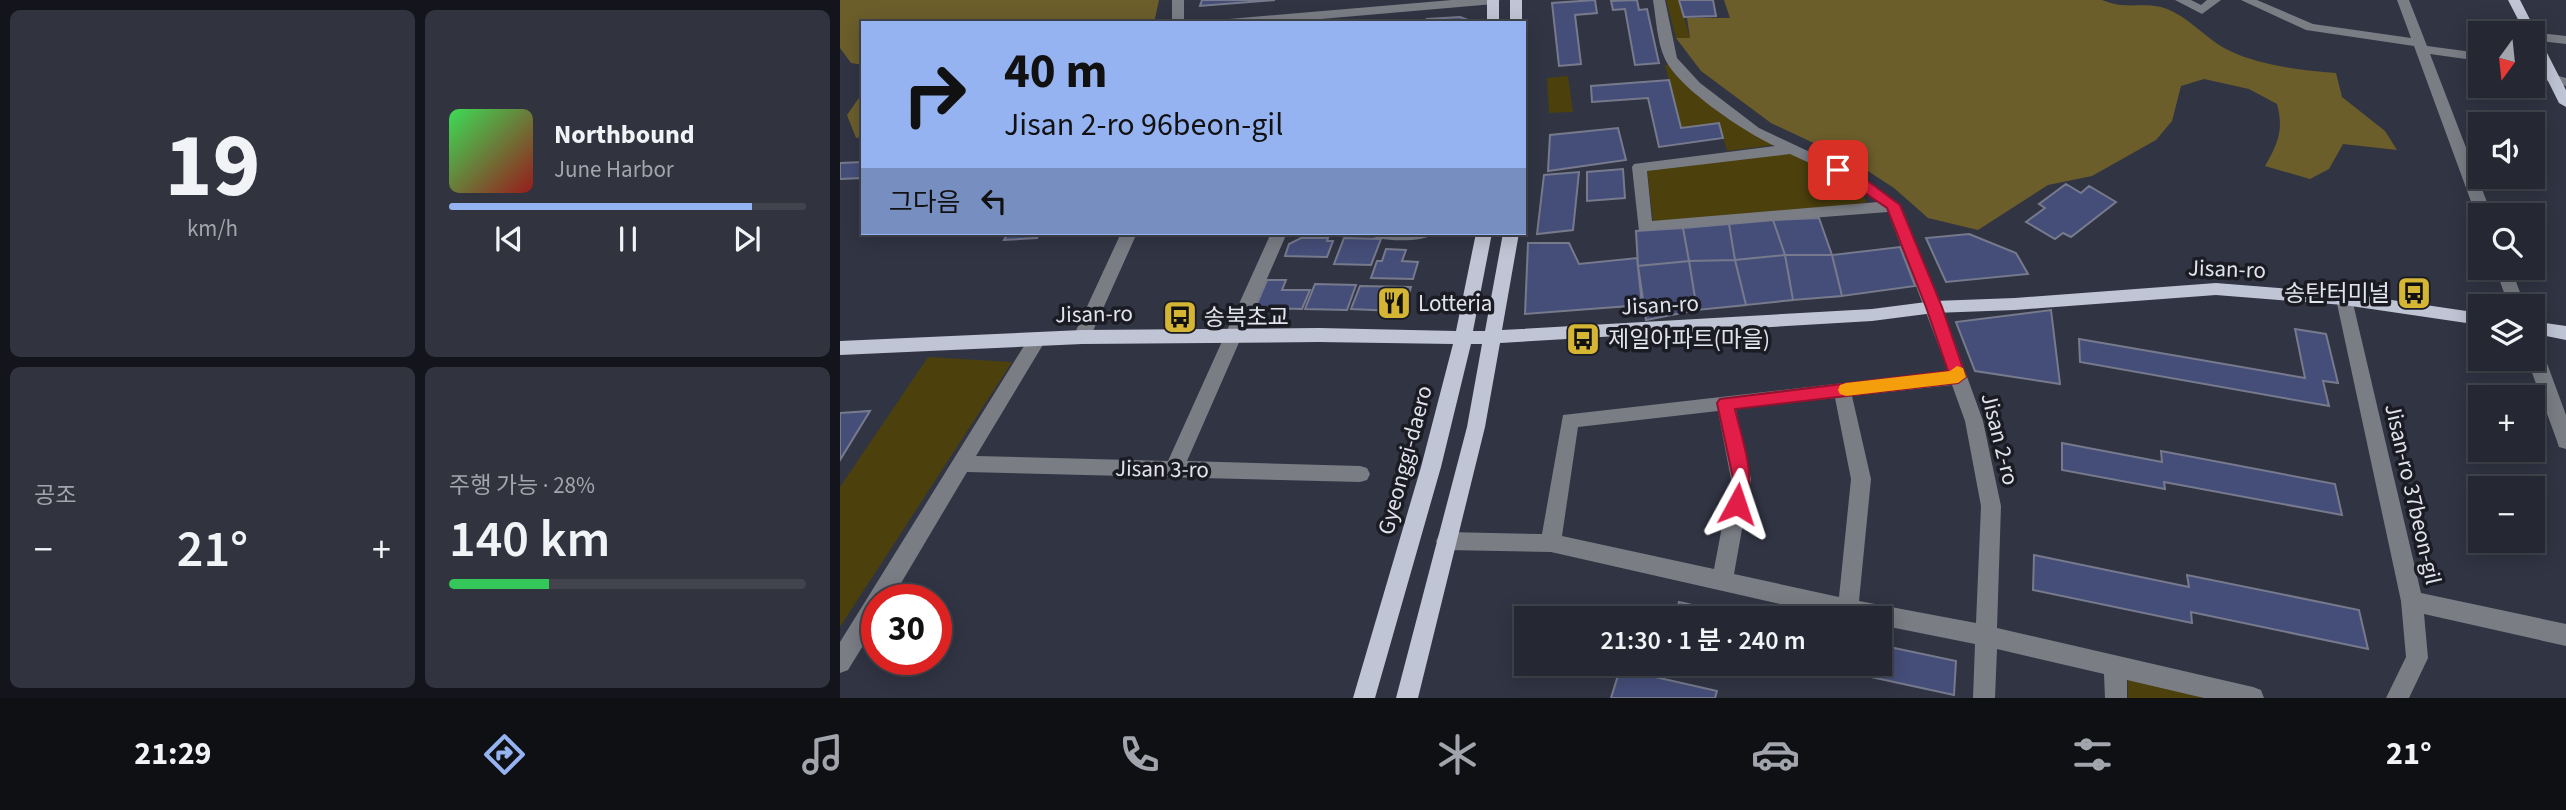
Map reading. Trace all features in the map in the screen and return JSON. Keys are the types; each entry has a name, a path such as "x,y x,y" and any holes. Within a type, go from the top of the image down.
{"main road":[{"path":"1493,0 1493,21"},
{"path":"1516,0 1516,21"},
{"path":"2514,0 2525,21"},
{"path":"2545,56 2560,81 2566,103"},
{"name":"Gyeonggi-daero","path":"1363,698 1408,547 1463,338 1476,286 1484,235"},
{"path":"1407,698 1476,427 1511,235"},
{"name":"Jisan-ro","path":"840,348 1082,337 1494,338 1872,315 1934,307 2015,304 2216,289 2343,299 2468,317"},
{"path":"2545,329 2566,333"}],"street":[{"path":"1178,0 1178,21"},
{"path":"1253,21 1493,0"},
{"path":"1659,0 1671,59 1695,86 1754,131 1856,179 1893,205"},
{"path":"2181,0 2202,10 2215,0"},
{"path":"2247,0 2310,27 2468,56"},
{"path":"2403,0 2480,203"},
{"path":"2545,37 2566,40"},
{"path":"1794,149 1639,167 1645,226 1893,205"},
{"name":"Jisan 2-ro","path":"1893,205 1934,307 1974,421 1992,506 1984,698"},
{"path":"1082,337 1128,235"},
{"path":"1174,469 1278,235"},
{"name":"Jisan-ro 37beon-gil","path":"2343,299 2412,601 2417,658 2397,698"},
{"path":"889,584 1038,338"},
{"path":"2541,371 2566,441"},
{"path":"1551,543 1570,420 1958,377"},
{"path":"1843,390 1861,479 1848,606"},
{"path":"1722,580 1741,478 1726,403"},
{"name":"Jisan 3-ro","path":"963,464 1360,474"},
{"path":"1446,541 1551,543 1831,606"},
{"path":"2412,601 2566,635"},
{"path":"1892,618 1986,636 2253,698"},
{"path":"840,662 861,629"},
{"path":"2115,666 2116,698"}],"shaded area":[{"path":"840,0 1159,0 1154,21 861,21 861,65 851,63 840,48"},
{"path":"1666,0 1679,0 1690,38 1676,38"},
{"path":"1724,0 2102,0 2118,5 2161,7 2179,15 2221,46 2242,56 2282,66 2336,73 2342,97 2385,131 2397,150 2343,144 2329,169 2310,179 2265,166 2278,136 2280,121 2277,104 2249,89 2204,79 2181,86 2172,121 2156,140 2092,176 2048,185 1978,230 1928,218 1894,188 1854,162 1771,123 1701,71 1676,38 1690,38 1687,18 1730,18"},
{"path":"1673,65 1701,94 1782,144 1727,151 1719,123 1681,128 1665,66"},
{"path":"1568,76 1573,112 1549,113 1547,78"},
{"path":"861,95 861,137 856,138 847,115"},
{"path":"1797,153 1857,185 1867,202 1851,206 1653,222 1647,169"},
{"path":"928,357 1012,362 868,584 861,584 861,595 840,627 840,487"},
{"path":"2128,674 2238,698 2128,698"}],"building":[{"path":"1202,0 1275,0 1200,6"},
{"path":"1595,0 1597,13 1575,15 1581,64 1559,66 1552,3"},
{"path":"1637,0 1639,10 1647,9 1659,63 1635,65 1625,9 1613,10 1611,1"},
{"path":"1679,0 1713,0 1716,16 1684,17"},
{"path":"1460,17 1468,21 1424,21"},
{"path":"1669,80 1681,128 1719,123 1723,138 1659,147 1648,98 1592,102 1591,86"},
{"path":"1618,128 1626,160 1548,171 1550,135"},
{"path":"861,162 861,178 840,179 840,163"},
{"path":"1623,169 1625,198 1587,201 1587,172"},
{"path":"1579,172 1573,230 1537,234 1544,175"},
{"path":"2066,184 2081,193 2089,186 2116,202 2071,237 2063,233 2055,239 2026,222 2045,208 2039,204"},
{"path":"1819,218 1832,255 1785,255 1773,220"},
{"path":"1773,220 1785,255 1735,260 1729,224"},
{"path":"1729,224 1735,260 1689,261 1683,228"},
{"path":"1683,228 1689,261 1638,266 1636,231"},
{"path":"1969,234 2016,253 2028,274 1946,282 1926,238"},
{"path":"1007,235 1039,235 1037,238 1004,240"},
{"path":"1301,238 1328,238 1327,241 1333,241 1327,257 1285,256 1289,244"},
{"path":"1344,238 1381,239 1371,265 1334,264"},
{"path":"1528,243 1569,243 1579,264 1637,258 1642,305 1525,314"},
{"path":"1900,247 1915,286 1842,296 1832,255"},
{"path":"1386,249 1406,250 1402,261 1418,262 1413,279 1371,278 1377,261 1382,261"},
{"path":"1785,255 1832,255 1842,296 1793,300"},
{"path":"1785,255 1793,300 1746,305 1735,260"},
{"path":"1735,260 1746,305 1697,310 1689,261"},
{"path":"1689,261 1697,310 1646,320 1638,266"},
{"path":"1267,280 1286,280 1282,290 1310,290 1302,309 1255,308"},
{"path":"1315,284 1356,285 1347,310 1305,309"},
{"path":"1360,286 1411,287 1405,305 1395,311 1351,309"},
{"path":"2051,310 2060,384 1975,371 1956,322"},
{"path":"2295,329 2326,334 2338,383 2323,381 2329,406 2080,362 2079,339 2305,378"},
{"path":"870,411 840,460 840,413"},
{"path":"2062,443 2162,462 2161,451 2335,484 2342,515 2164,482 2165,489 2062,470"},
{"path":"2034,555 2189,587 2187,575 2359,610 2368,649 2191,612 2192,623 2033,590"},
{"path":"1679,602 1697,606 1678,606"},
{"path":"1892,648 1956,661 1954,695 1866,676 1892,676"},
{"path":"1618,676 1651,676 1717,691 1715,698 1611,698"}],"slow traffic":[{"path":"1846,390 1958,377 1957,373"}],"place":[{"name":"송탄터미널","path":"2414,293"},
{"name":"Lotteria","path":"1394,303"},
{"name":"송북초교","path":"1180,317"},
{"name":"제일아파트(마을)","path":"1583,339"}],"route":[{"path":"1737,504 1741,478 1726,403 1958,377 1934,307 1893,205 1838,170"}]}
